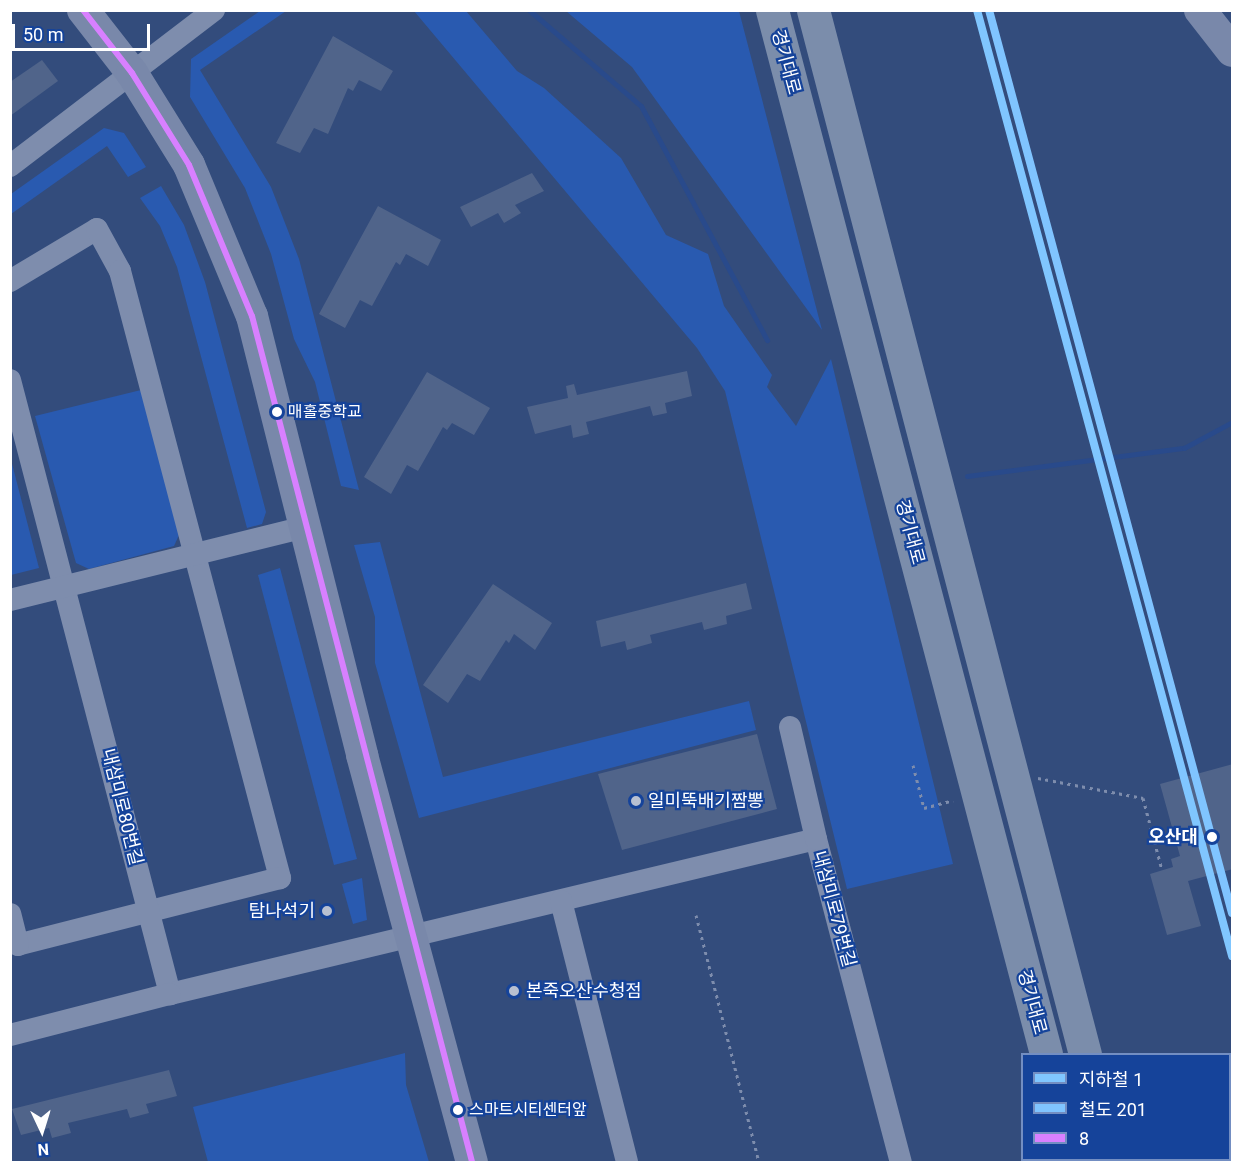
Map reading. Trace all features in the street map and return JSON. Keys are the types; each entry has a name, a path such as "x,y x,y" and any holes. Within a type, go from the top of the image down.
{"main road":[{"name":"경기대로","path":"772,10 1046,1053"},
{"path":"813,10 1085,1053"}],"street":[{"path":"83,10 132,73 189,165 225,243 252,316 472,1162"},
{"path":"10,166 214,10"},
{"path":"1200,10 1233,51"},
{"path":"10,281 97,229 134,307 280,878 18,945 10,914"},
{"name":"내삼미로80번길","path":"10,380 67,585 170,994"},
{"path":"10,600 306,527"},
{"path":"790,728 816,839"},
{"name":"내삼미로79번길","path":"412,938 816,839 901,1162"},
{"path":"561,900 627,1162"},
{"path":"10,1035 170,994 412,938"}],"path":[{"path":"913,765 924,808 959,799"},
{"path":"1028,781 1040,778 1143,798 1162,870"},
{"path":"696,915 759,1162"}],"shaded area":[{"path":"260,11 286,11 200,70 271,187 299,259 359,490 341,486 315,382 294,339 271,254 245,188 190,97 191,59"},
{"path":"414,11 466,11 517,71 544,88 621,158 666,235 708,254 724,306 772,375 767,387 796,426 831,359 953,864 847,889 725,391 697,348"},
{"path":"566,11 739,11 822,330 632,67"},
{"path":"104,128 124,133 146,167 128,177 107,146 11,214 11,194"},
{"path":"161,186 184,225 205,282 266,512 262,524 247,528 177,267 160,226 140,198"},
{"path":"141,390 179,535 174,546 89,569 76,563 35,416"},
{"path":"10,456 39,568 11,575 10,575"},
{"path":"380,542 443,777 749,701 756,730 419,818 375,663 375,617 354,545"},
{"path":"280,568 357,859 334,865 258,575"},
{"path":"362,878 367,920 353,924 342,884"},
{"path":"405,1053 406,1085 429,1162 208,1162 193,1107"}],"building":[{"path":"333,36 393,71 381,91 359,80 353,91 348,88 328,134 314,128 300,153 276,143"},
{"path":"42,60 58,81 10,116 10,82"},
{"path":"532,173 544,191 515,205 521,213 504,223 498,213 471,227 460,207"},
{"path":"378,206 441,240 428,266 406,254 400,265 396,262 372,306 360,300 345,328 319,314"},
{"path":"687,371 692,396 665,403 667,413 653,416 650,406 586,422 589,434 573,438 571,425 535,434 527,407 568,398 566,386 574,384 577,395"},
{"path":"427,372 490,408 474,435 452,423 447,430 443,427 418,471 407,465 391,494 364,477"},
{"path":"746,583 752,609 726,616 727,624 704,630 702,622 650,635 652,643 627,650 625,641 601,647 596,621"},
{"path":"493,584 552,623 535,650 514,634 509,643 506,640 480,681 467,674 448,703 423,685"},
{"path":"757,734 777,809 622,850 598,774"},
{"path":"1233,764 1233,869 1188,881 1201,926 1167,935 1150,874 1173,867 1171,859 1180,856 1160,784"},
{"path":"169,1070 177,1096 146,1104 149,1113 130,1118 127,1109 68,1123 71,1133 52,1138 49,1128 21,1135 12,1109"}],"waterway":[{"path":"529,10 641,106 767,340"},
{"path":"967,476 1184,448 1232,422"}],"metro line":[{"name":"1","path":"977,10 1232,956"}],"rail line":[{"name":"201","path":"989,10 1232,913"}],"transit line":[{"name":"8","path":"83,10 132,73 189,165 252,316 472,1162"}],"place":[{"name":"매홀중학교","path":"277,412"},
{"name":"일미뚝배기짬뽕","path":"636,801"},
{"name":"오산대","path":"1212,837"},
{"name":"탐나석기","path":"327,911"},
{"name":"본죽오산수청점","path":"514,991"},
{"name":"스마트시티센터앞","path":"458,1110"}]}
